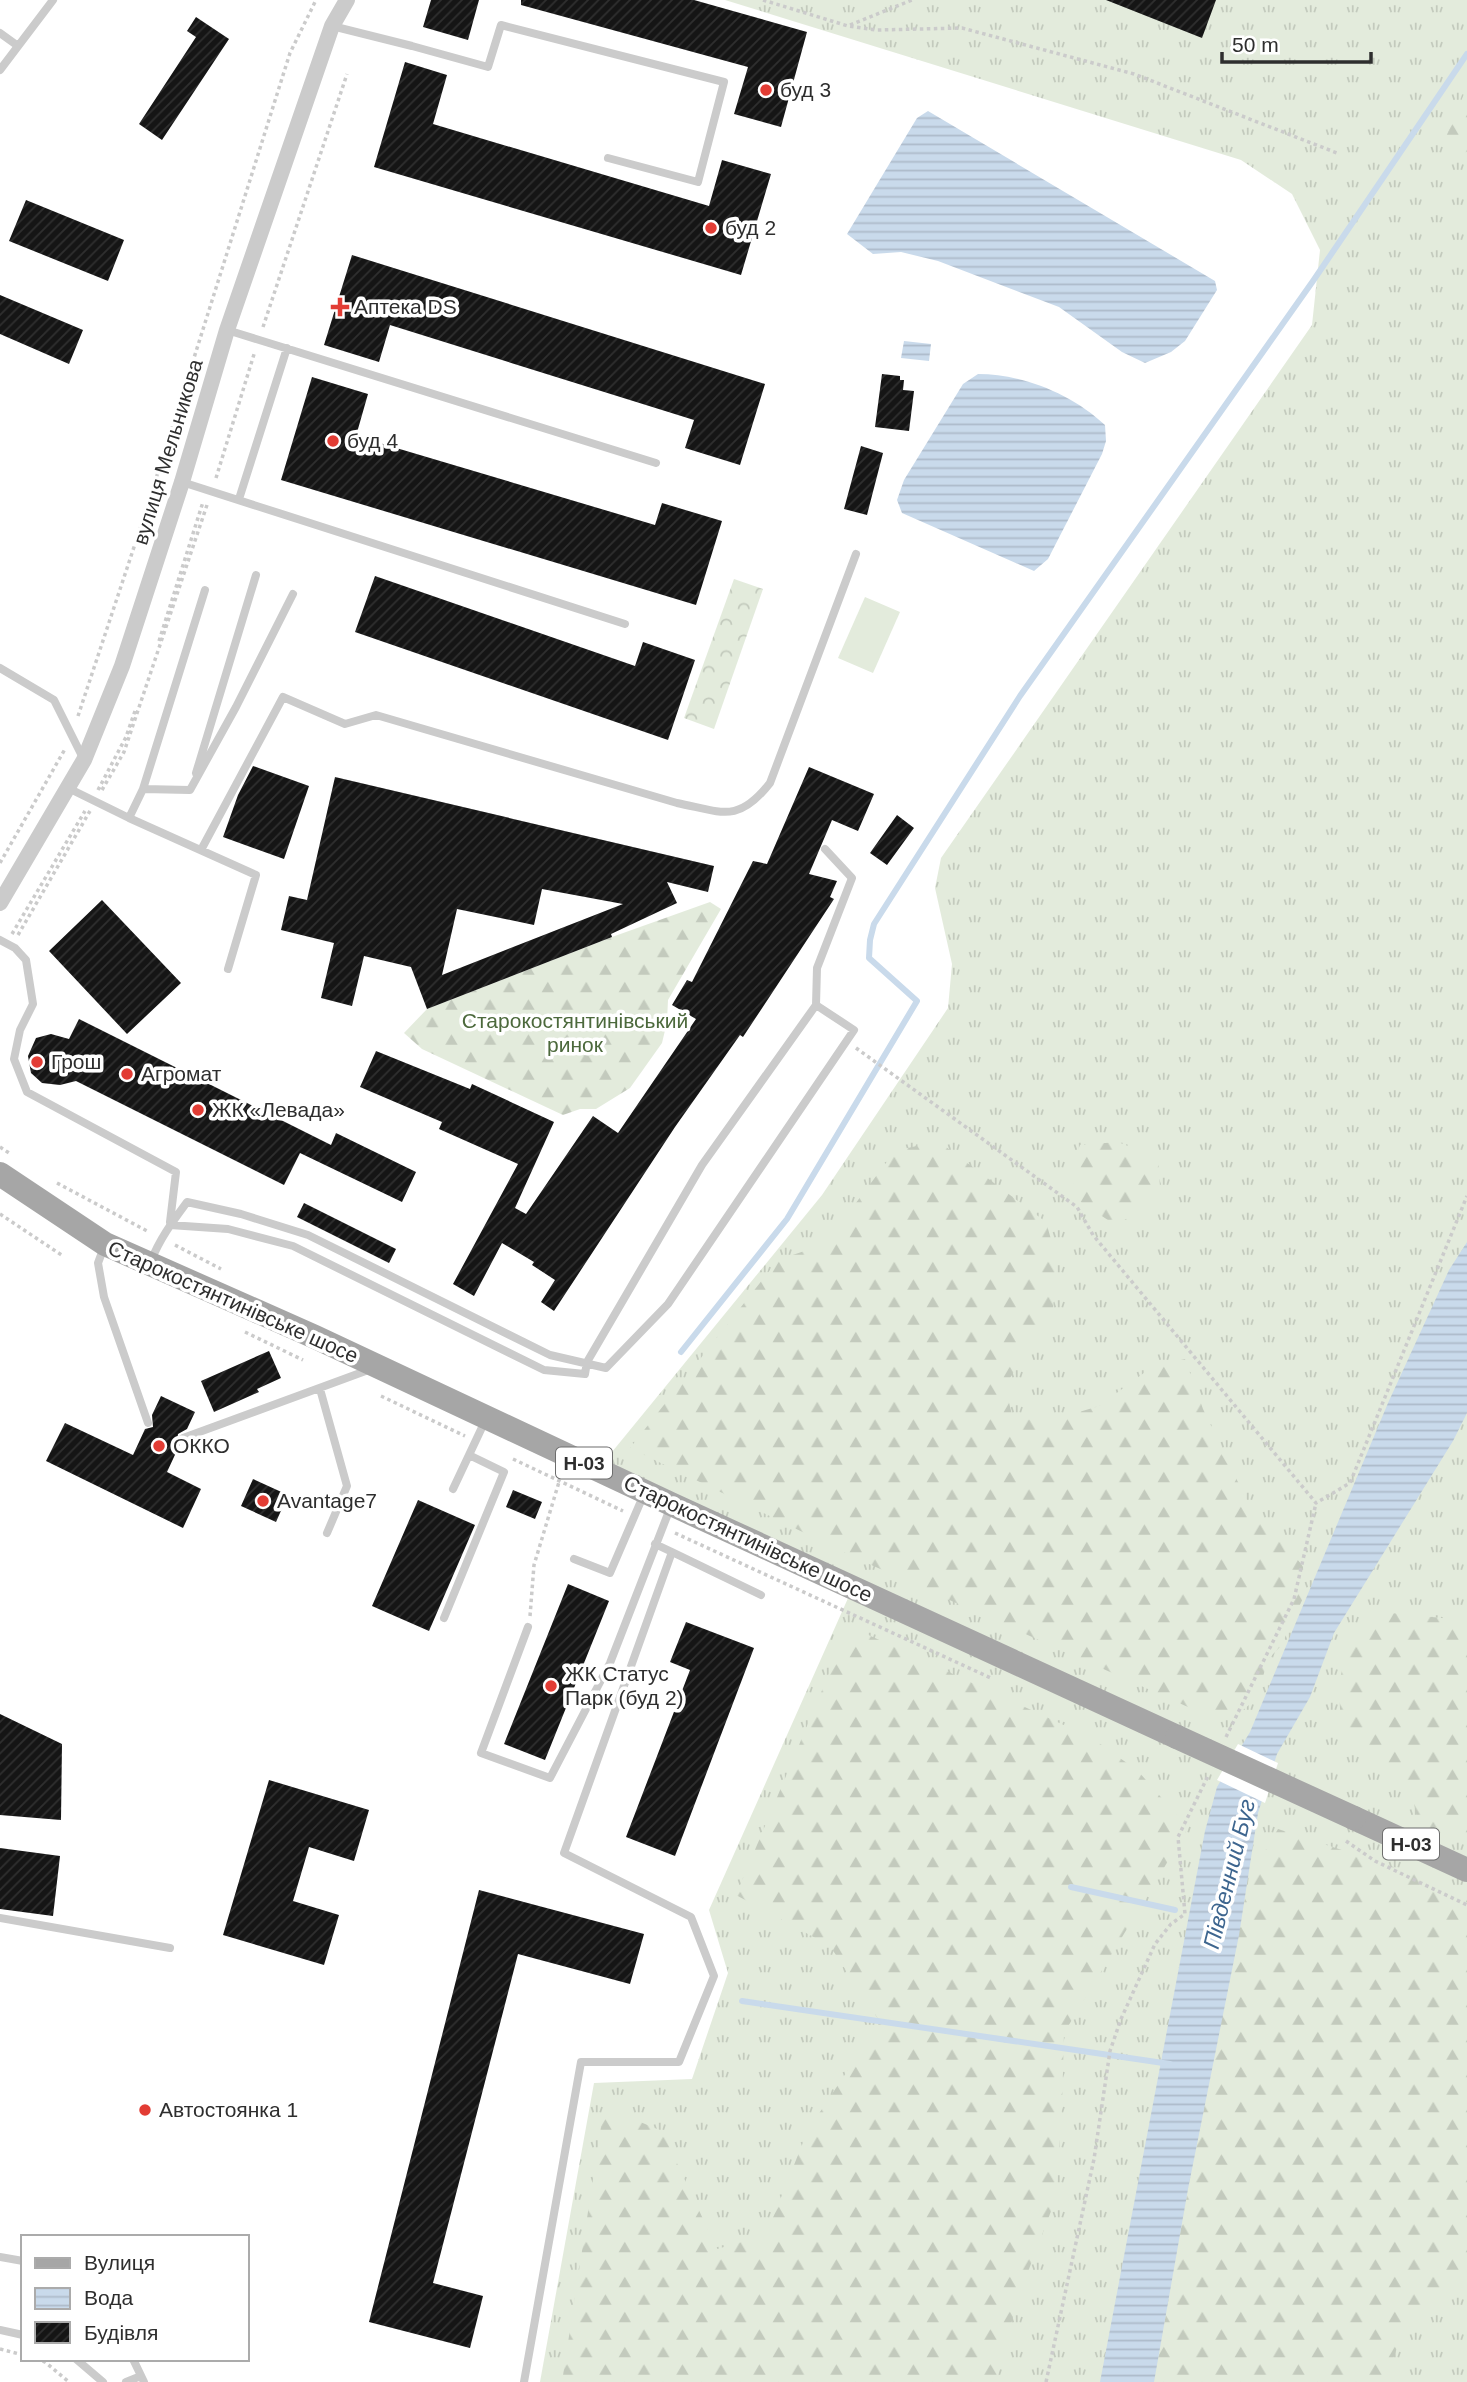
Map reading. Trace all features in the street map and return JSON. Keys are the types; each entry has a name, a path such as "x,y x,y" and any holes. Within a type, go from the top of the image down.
{"main road":[{"name":"Старокостянтинівське шосе","path":"0,1174 105,1244 315,1337 1177,1737 1350,1830 1467,1870"}],"street":[{"name":"вулиця Мельникова","path":"0,903 83,760 121,666 182,482 228,330 332,26 347,0"}],"lane":[{"path":"0,70 53,0"},
{"path":"332,26 488,67 501,25 724,82 698,182 608,158"},
{"path":"0,33 18,46"},
{"path":"228,330 656,463"},
{"path":"239,499 287,348"},
{"path":"182,482 625,624"},
{"path":"201,850 283,697 345,724 376,715 677,803 727,814 754,803 770,783 856,554"},
{"path":"190,790 257,575"},
{"path":"129,818 143,789 205,590"},
{"path":"190,790 236,708 293,594"},
{"path":"0,668 54,700 83,760"},
{"path":"68,788 256,875 228,969"},
{"path":"143,789 190,790"},
{"path":"170,1225 228,1229 293,1245 544,1370 586,1374 587,1362 702,1165 816,1005 817,968 852,878 825,849"},
{"path":"0,940 15,948 26,960 33,1004 20,1030 14,1059 27,1092 176,1172 170,1225"},
{"path":"150,1264 161,1238 187,1202 241,1214 308,1235 550,1355 606,1368 668,1304 854,1030 816,1005"},
{"path":"105,1244 98,1263 104,1297 148,1423"},
{"path":"183,1438 376,1367"},
{"path":"320,1389 347,1486 327,1533"},
{"path":"453,1489 486,1418"},
{"path":"444,1618 504,1472 469,1455"},
{"path":"574,1559 610,1573 645,1491"},
{"path":"528,1627 481,1753 550,1777 610,1663 671,1504"},
{"path":"655,1544 761,1595"},
{"path":"524,2382 581,2062 679,2062 714,1976 691,1917 564,1853 673,1552"},
{"path":"0,1918 170,1948"},
{"path":"0,2257 21,2261"},
{"path":"0,2330 21,2335"},
{"path":"78,2361 103,2382"},
{"path":"126,2382 143,2379 134,2361"}],"path":[{"path":"0,863 72,736 290,54 316,0"},
{"path":"764,0 848,26 876,30 962,28 1134,74 1337,153"},
{"path":"848,26 912,0"},
{"path":"17,937 124,752 347,74"},
{"path":"846,1041 1077,1207 1093,1235 1316,1503"},
{"path":"1221,1748 1294,1599 1316,1503 1350,1483 1467,1196"},
{"path":"0,1214 63,1256"},
{"path":"381,1396 475,1441"},
{"path":"511,1459 635,1516"},
{"path":"528,1627 534,1565 559,1482"},
{"path":"1046,2381 1094,2159 1110,2051 1121,2019 1155,1944 1171,1924 1185,1914 1178,1837 1209,1773"},
{"path":"1350,1830 1376,1861 1467,1905"},
{"path":"0,2349 21,2354"},
{"path":"42,2361 69,2382"}],"green space":[{"path":"725,0 1467,0 1467,1860 603,1463 822,1195 948,1008 952,964 935,888 941,858 1312,325 1320,250 1292,194 1241,160"},
{"path":"1467,87 1467,151 1463,157 1450,151 1445,139"},
{"path":"734,579 763,589 714,729 684,718"},
{"path":"865,597 900,612 873,673 838,658"},
{"name":"Старокостянтинівський ринок","path":"710,902 721,909 668,1000 662,1043 630,1088 596,1109 580,1109 563,1115 422,1049 404,1033 427,1009"},
{"path":"938,1141 1046,1222 1057,1260 1053,1309 1005,1386 1012,1415 1043,1423 1099,1406 1152,1367 1185,1359 1203,1409 1248,1503 1303,1566 1304,1596 1281,1646 1268,1659 1257,1698 1234,1718 1208,1716 858,1559 630,1448 778,1260 825,1244 895,1151"},
{"path":"1118,1142 1158,1158 1160,1187 1139,1214 1114,1224 1079,1201 1070,1171 1080,1145"},
{"path":"849,1596 1467,1880 1467,2382 540,2382 594,2083 692,2079 728,1973 709,1910"},
{"path":"1391,1613 1452,1619 1467,1629 1467,1845 1418,1822 1410,1786 1368,1762 1341,1729 1339,1688 1346,1643"},
{"path":"849,1626 1092,1738 1138,1771 1188,1828 1064,2033 1056,2198 1018,2298 996,2382 562,2382 604,2107 662,2131 717,2249 766,2235 808,2130 880,2022 830,1946 736,1895"},
{"path":"1278,1829 1439,1882 1467,1894 1467,2280 1461,2288 1405,2325 1385,2382 1154,2382 1188,2189 1249,1878"}],"water":[{"path":"928,111 1215,281 1217,290 1185,341 1171,352 1145,363 1122,352 1059,307 938,261 901,252 873,254 847,234 917,118"},
{"path":"904,341 931,344 929,361 901,358"},
{"path":"978,374 1012,378 1046,388 1078,404 1105,425 1106,441 1102,454 1048,559 1034,571 902,513 897,500 904,480 963,384"},
{"name":"Південний Буг","path":"1467,1242 1467,1413 1453,1441 1334,1633 1310,1697 1277,1754 1258,1813 1239,1935 1188,2189 1154,2382 1100,2382 1205,1831 1217,1787 1250,1732 1388,1403 1449,1270"}],"pier":[{"path":"1238,1744 1278,1763 1265,1803 1217,1780"}],"building":[{"path":"431,0 479,0 468,40 423,27"},
{"path":"521,0 694,0 807,32 781,127 734,114 748,67 521,5"},
{"path":"1106,0 1216,0 1202,38"},
{"path":"196,17 229,39 162,140 139,124 196,37 187,31"},
{"path":"405,62 447,75 433,124 709,206 722,160 771,174 741,275 374,167"},
{"path":"26,200 124,240 108,281 9,241"},
{"path":"352,255 765,384 740,465 685,448 694,420 390,325 379,362 324,345"},
{"path":"0,295 83,330 69,364 0,334"},
{"path":"882,374 900,376 900,380 904,380 903,390 914,391 909,431 875,427"},
{"path":"312,377 368,394 356,436 655,525 662,503 722,521 696,605 281,480"},
{"path":"861,446 883,453 867,515 844,509"},
{"path":"375,576 635,666 643,642 695,660 668,740 355,632"},
{"path":"253,766 309,786 284,859 223,837 238,795"},
{"path":"809,767 874,794 858,831 832,820 809,874 837,881 830,897 834,899 743,1037 740,1035 675,1127 554,1311 541,1302 555,1280 532,1265 534,1262 502,1243 474,1296 453,1284 518,1164 439,1129 442,1122 360,1087 376,1051 470,1089 472,1084 554,1122 515,1208 526,1214 593,1116 618,1133 696,1019 672,1005 687,980 692,982 753,861 767,864"},
{"path":"335,777 714,866 708,892 667,882 677,903 611,934 612,937 427,1009 411,967 364,956 352,1006 321,998 334,943 281,930 289,896 307,900","holes":["542,889 623,904 442,975 457,909 534,925"]},
{"path":"897,815 914,828 887,865 870,853"},
{"path":"102,900 181,983 127,1034 49,951"},
{"name":"ЖК «Левада»","path":"79,1019 331,1145 336,1133 416,1172 402,1202 300,1153 284,1185 76,1081 60,1085 42,1083 31,1073 28,1056 36,1038 51,1034 69,1039"},
{"path":"304,1203 396,1249 389,1263 297,1217"},
{"path":"269,1351 281,1378 257,1389 259,1392 214,1412 201,1381"},
{"path":"161,1396 195,1412 187,1429 178,1434 177,1440 180,1444 167,1472 201,1489 183,1528 46,1461 65,1423 133,1455 145,1429 153,1427 152,1415"},
{"path":"253,1479 288,1495 276,1522 241,1506"},
{"path":"513,1490 542,1502 535,1519 506,1507"},
{"path":"418,1500 475,1525 429,1631 372,1606"},
{"name":"ЖК Статус Парк (буд 2)","path":"568,1584 609,1601 545,1760 504,1744"},
{"path":"686,1622 754,1648 675,1856 626,1837 690,1670 670,1662"},
{"path":"0,1714 62,1744 61,1820 0,1815"},
{"path":"269,1780 369,1810 354,1861 309,1847 293,1901 339,1915 324,1965 223,1935"},
{"path":"0,1848 60,1856 53,1916 0,1909"},
{"path":"479,1890 644,1934 630,1984 518,1954 433,2283 483,2296 470,2348 369,2322"}],"waterway":[{"path":"681,1352 787,1219 917,1001 869,958 874,924 1020,696 1313,281 1467,54"},
{"path":"1071,1887 1175,1910"},
{"path":"742,2001 1170,2064"}],"place":[{"name":"буд 3","path":"766,90"},
{"name":"буд 2","path":"711,228"},
{"name":"Аптека DS","path":"340,307"},
{"name":"буд 4","path":"333,441"},
{"name":"Грош","path":"37,1062"},
{"name":"Агромат","path":"127,1074"},
{"name":"ЖК «Левада»","path":"198,1110"},
{"name":"ОККО","path":"159,1446"},
{"name":"Avantage7","path":"263,1501"},
{"name":"ЖК Статус Парк (буд 2)","path":"551,1686"},
{"name":"Автостоянка 1","path":"145,2110"}]}
